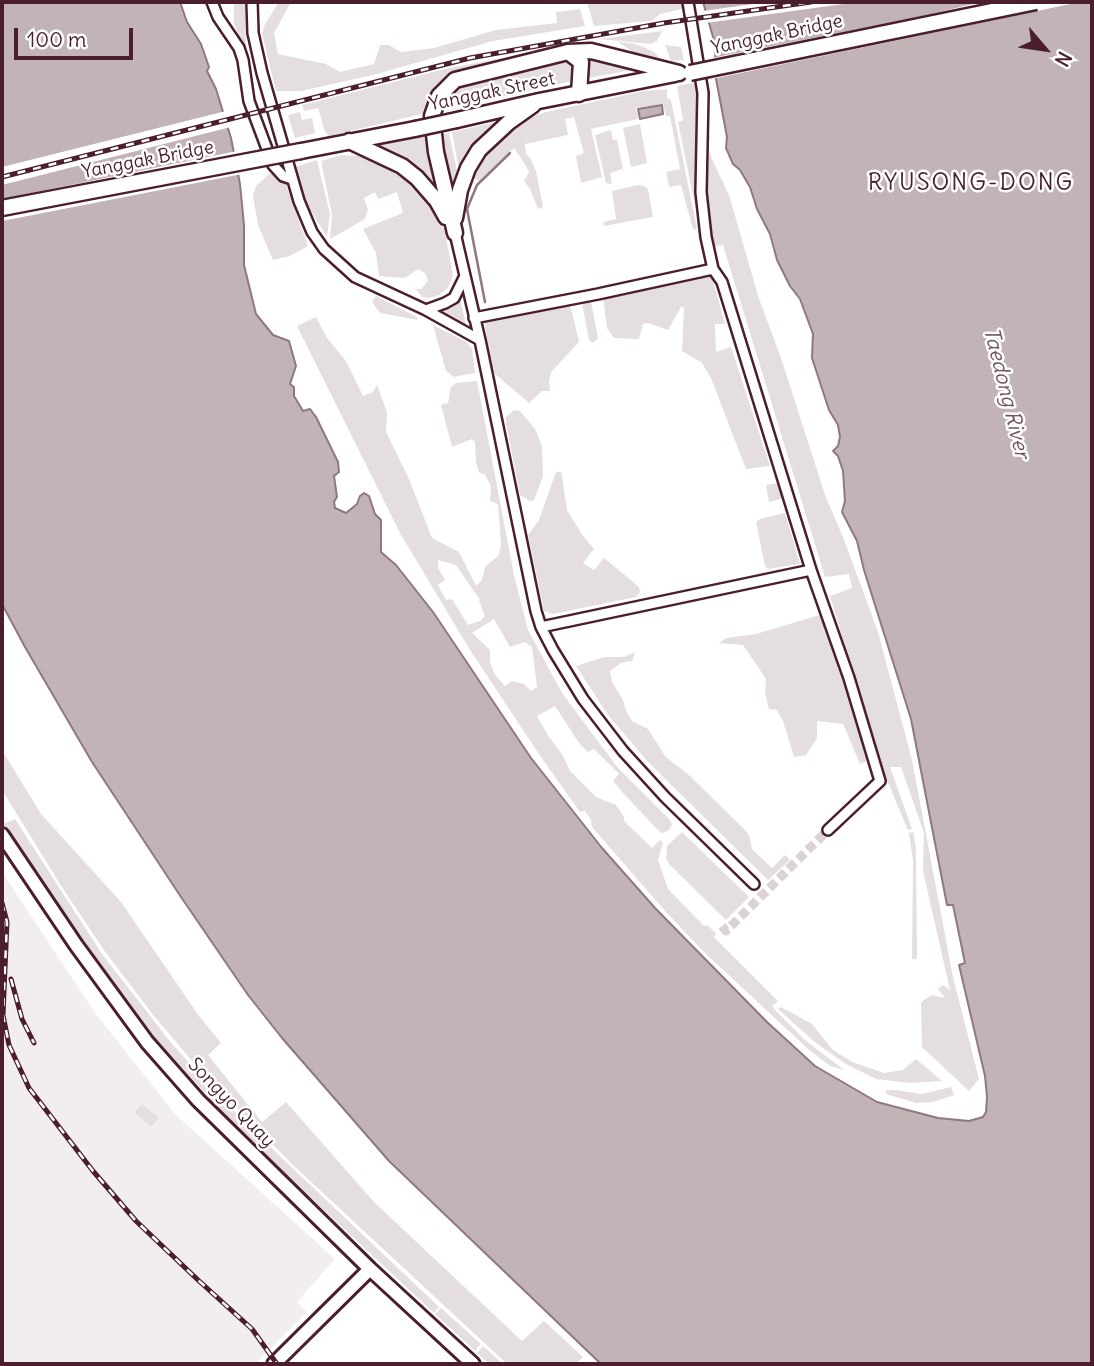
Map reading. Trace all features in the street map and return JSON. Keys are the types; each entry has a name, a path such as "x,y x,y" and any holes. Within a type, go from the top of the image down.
{"main road":[{"name":"Yanggak Bridge","path":"685,73 1036,2"},
{"path":"455,233 432,116 439,96 455,80 568,52 592,51 685,73"},
{"path":"568,52 581,62 582,80 579,93"},
{"name":"Yanggak Street","path":"301,151 685,73"},
{"path":"455,233 460,190 473,159 492,137 539,101"},
{"path":"349,141 402,166 417,178 438,201 455,233"},
{"name":"Yanggak Bridge","path":"2,208 301,151"},
{"name":"Songyo Quay","path":"2,835 146,1042 198,1100 370,1269 472,1364"},
{"path":"274,1364 370,1269"}],"street":[{"path":"212,2 218,17 239,48 249,101 273,165 284,176 292,179"},
{"path":"252,2 253,33 262,73 292,179 312,232 337,263 355,277 426,310 480,340"},
{"path":"688,2 703,93 701,192 713,269 722,282 880,781 828,830"},
{"path":"455,233 541,626 583,699 623,751 665,797 754,884"},
{"path":"474,318 713,269"},
{"path":"426,310 454,298 464,278"},
{"path":"541,626 811,570"}],"shaded area":[{"path":"234,2 245,2 246,50 234,23"},
{"path":"279,2 291,2 274,33 278,54 326,64 340,72 374,64 380,45 389,45 401,52 434,48 496,30 557,23 556,12 580,9 585,26 493,41 373,75 301,91 276,91 262,34"},
{"path":"587,2 686,2 686,8 660,14 652,21 594,26"},
{"path":"662,31 657,41 651,44 599,39"},
{"path":"590,41 591,48 453,74 436,87 422,114 329,136 325,132 318,108 304,111 302,105 445,69"},
{"path":"618,42 644,47 662,60 638,55"},
{"path":"665,45 681,47 684,60 671,61"},
{"path":"587,56 643,68 588,78 584,58"},
{"path":"567,58 575,64 577,80 438,111 456,86"},
{"path":"691,83 698,85 701,96 700,230 678,122 683,120 677,86"},
{"path":"667,89 697,229 693,229 681,185 669,187 666,172 680,169 670,116 666,116 663,104 636,108 638,119 591,129 602,177 581,183 576,156 584,153 574,117 565,119 568,135 525,144 526,154 536,171 543,207 538,209 524,181 529,172 514,148 479,181 471,176 488,149 523,120 546,112 644,91"},
{"path":"300,112 302,120 312,118 315,133 295,138 288,115"},
{"path":"497,122 478,138 459,170 452,132"},
{"path":"640,124 647,163 631,167 623,128"},
{"path":"611,130 613,140 617,140 623,169 610,173 612,183 609,184 606,183 595,135"},
{"path":"449,133 458,176 454,188 451,188 437,135"},
{"path":"706,133 710,136 708,147 729,195 759,299 826,498 878,632 912,760 953,977 979,1079 969,1091 922,1047 921,1002 932,995 945,998 938,989 943,985 950,990 923,871 924,833 901,767 890,767 912,829 908,830 881,766 830,596 852,588 849,574 825,577 723,245 711,247 705,173"},
{"path":"429,135 437,189 405,161 374,146"},
{"path":"341,155 358,156 398,172 428,200 445,232 453,275 448,288 439,295 422,297 416,289 421,289 428,281 425,273 418,269 405,278 379,276 376,253 363,229 403,213 397,192 378,199 375,192 364,198 368,210 365,219 330,239 332,215 321,161"},
{"path":"317,160 330,214 327,237 306,203 295,167"},
{"path":"269,174 277,174 284,179 308,246 290,256 273,260 258,225 253,196 256,186"},
{"path":"638,185 648,189 653,217 604,226 603,222 616,219 612,191"},
{"path":"706,274 712,278 725,324 715,324 716,352 731,347 770,466 746,469 711,378 702,363 682,351 684,307 681,307 668,330 648,323 643,324 639,339 614,338 607,328 603,297"},
{"path":"376,296 417,317 418,320 380,313 372,302"},
{"path":"460,298 466,325 439,311"},
{"path":"587,300 591,302 598,338 593,343 589,340 582,303"},
{"path":"566,303 572,312 579,342 552,371 550,391 542,391 529,403 494,373 486,322"},
{"path":"316,317 327,338 346,361 363,396 373,392 377,385 387,412 386,432 409,479 432,538 459,552 476,586 482,580 485,567 499,555 501,544 498,504 490,501 491,486 485,475 479,472 475,442 472,439 452,447 441,405 448,403 451,387 456,383 477,381 514,575 528,630 562,693 618,768 670,820 672,825 668,831 662,833 657,829 624,794 613,781 619,774 594,749 588,752 579,743 555,706 537,716 570,771 596,797 616,805 624,821 652,848 660,840 663,843 658,860 668,889 704,926 707,925 716,933 714,937 778,1001 772,1006 776,1011 805,1040 844,1070 830,1066 808,1049 704,952 592,827 585,811 580,812 470,650 400,533 297,326","holes":["438,560 456,565 480,600 485,616 480,621 468,625 452,599 446,600 438,585 445,580 438,568","494,619 510,647 525,642 532,647 537,687 531,691 524,684 512,681 505,686 495,675 490,662 490,650 472,633"]},
{"path":"433,325 467,342 472,349 475,373 454,377 446,371"},
{"path":"514,410 520,411 535,429 542,446 543,476 534,500 530,501 520,495 506,423 506,417"},
{"path":"556,472 561,472 567,510 594,549 583,563 594,570 604,558 639,587 640,592 636,597 553,614 544,611 528,535 539,520"},
{"path":"779,483 784,490 781,499 769,502 766,485"},
{"path":"785,513 800,564 768,569 765,566 756,522"},
{"path":"823,614 867,761 860,764 843,724 817,721 817,738 806,755 794,757 783,721 777,710 769,709 765,693 766,679 743,645 719,643 726,638 756,634"},
{"path":"635,652 632,661 621,663 610,671 612,682 626,711 632,721 648,729 665,756 690,776 744,829 749,835 752,849 772,868 785,855 790,860 768,880 648,762 608,715 576,666 605,657 624,657"},
{"path":"2,750 41,814 121,902 199,1016 221,1043 208,1055 262,1122 286,1102 375,1203 522,1341 544,1321 583,1357 576,1364 507,1364 294,1166 210,1082 154,1016 106,953 65,892 2,790"},
{"path":"15,819 102,954 172,1044 244,1122 439,1307 434,1313 236,1128 144,1025 3,824"},
{"path":"682,832 749,897 726,920 666,858 667,846"},
{"path":"913,832 916,847 917,959 912,959 913,861 909,833"},
{"path":"2,872 96,1014 175,1114 335,1259 297,1302 307,1312 255,1364 2,1364"},
{"path":"781,1007 812,1024 833,1050 852,1062 884,1073 903,1070 916,1059 942,1081 910,1083 876,1079 846,1064 816,1043 778,1009"},
{"path":"951,1087 954,1095 933,1102 916,1103 886,1094 886,1090 922,1094"},
{"path":"142,1104 159,1118 151,1127 134,1112"},
{"path":"441,1308 481,1344 475,1351 435,1314"},
{"path":"483,1346 503,1364 489,1364 477,1353"}],"water":[{"name":"Taedong River","path":"2,2 180,2 187,22 201,44 209,67 207,71 216,89 231,138 240,184 244,265 256,314 273,335 289,341 296,366 290,384 294,387 294,396 303,411 310,409 316,417 338,462 339,472 334,476 337,497 335,508 346,513 357,504 364,493 369,496 375,514 381,520 381,552 396,565 433,612 531,758 602,848 655,908 767,1022 815,1066 877,1102 938,1118 969,1121 983,1117 986,1112 985,1076 959,965 965,963 953,905 947,905 911,719 857,541 842,512 845,501 843,471 838,456 833,451 838,446 840,437 838,425 829,410 812,358 813,334 800,299 777,260 770,234 757,209 750,187 733,164 726,148 727,137 716,79 715,44 703,2 1092,2 1092,1364 601,1364 389,1161 282,1038 248,995 92,762 2,604"},
{"path":"662,105 663,114 640,119 638,109"}],"pier":[{"path":"767,2 858,2 706,23 703,11"},
{"path":"981,2 1080,2 712,79 712,58"},
{"path":"226,111 231,127 2,185 2,167"},
{"path":"237,151 242,174 2,221 2,199"}],"waterway":[{"path":"485,302 467,209 477,185 510,153"}],"tunnel":[{"path":"722,926 726,931 828,830"}],"railway":[{"path":"2,177 470,58 664,23 811,2"},
{"path":"2,903 7,922 3,1015 9,1045 29,1088 93,1171 136,1221 252,1329 277,1364"},
{"path":"11,979 22,1019 34,1043"}],"district":[{"name":"RYUSONG-DONG","path":"971,183"}]}
